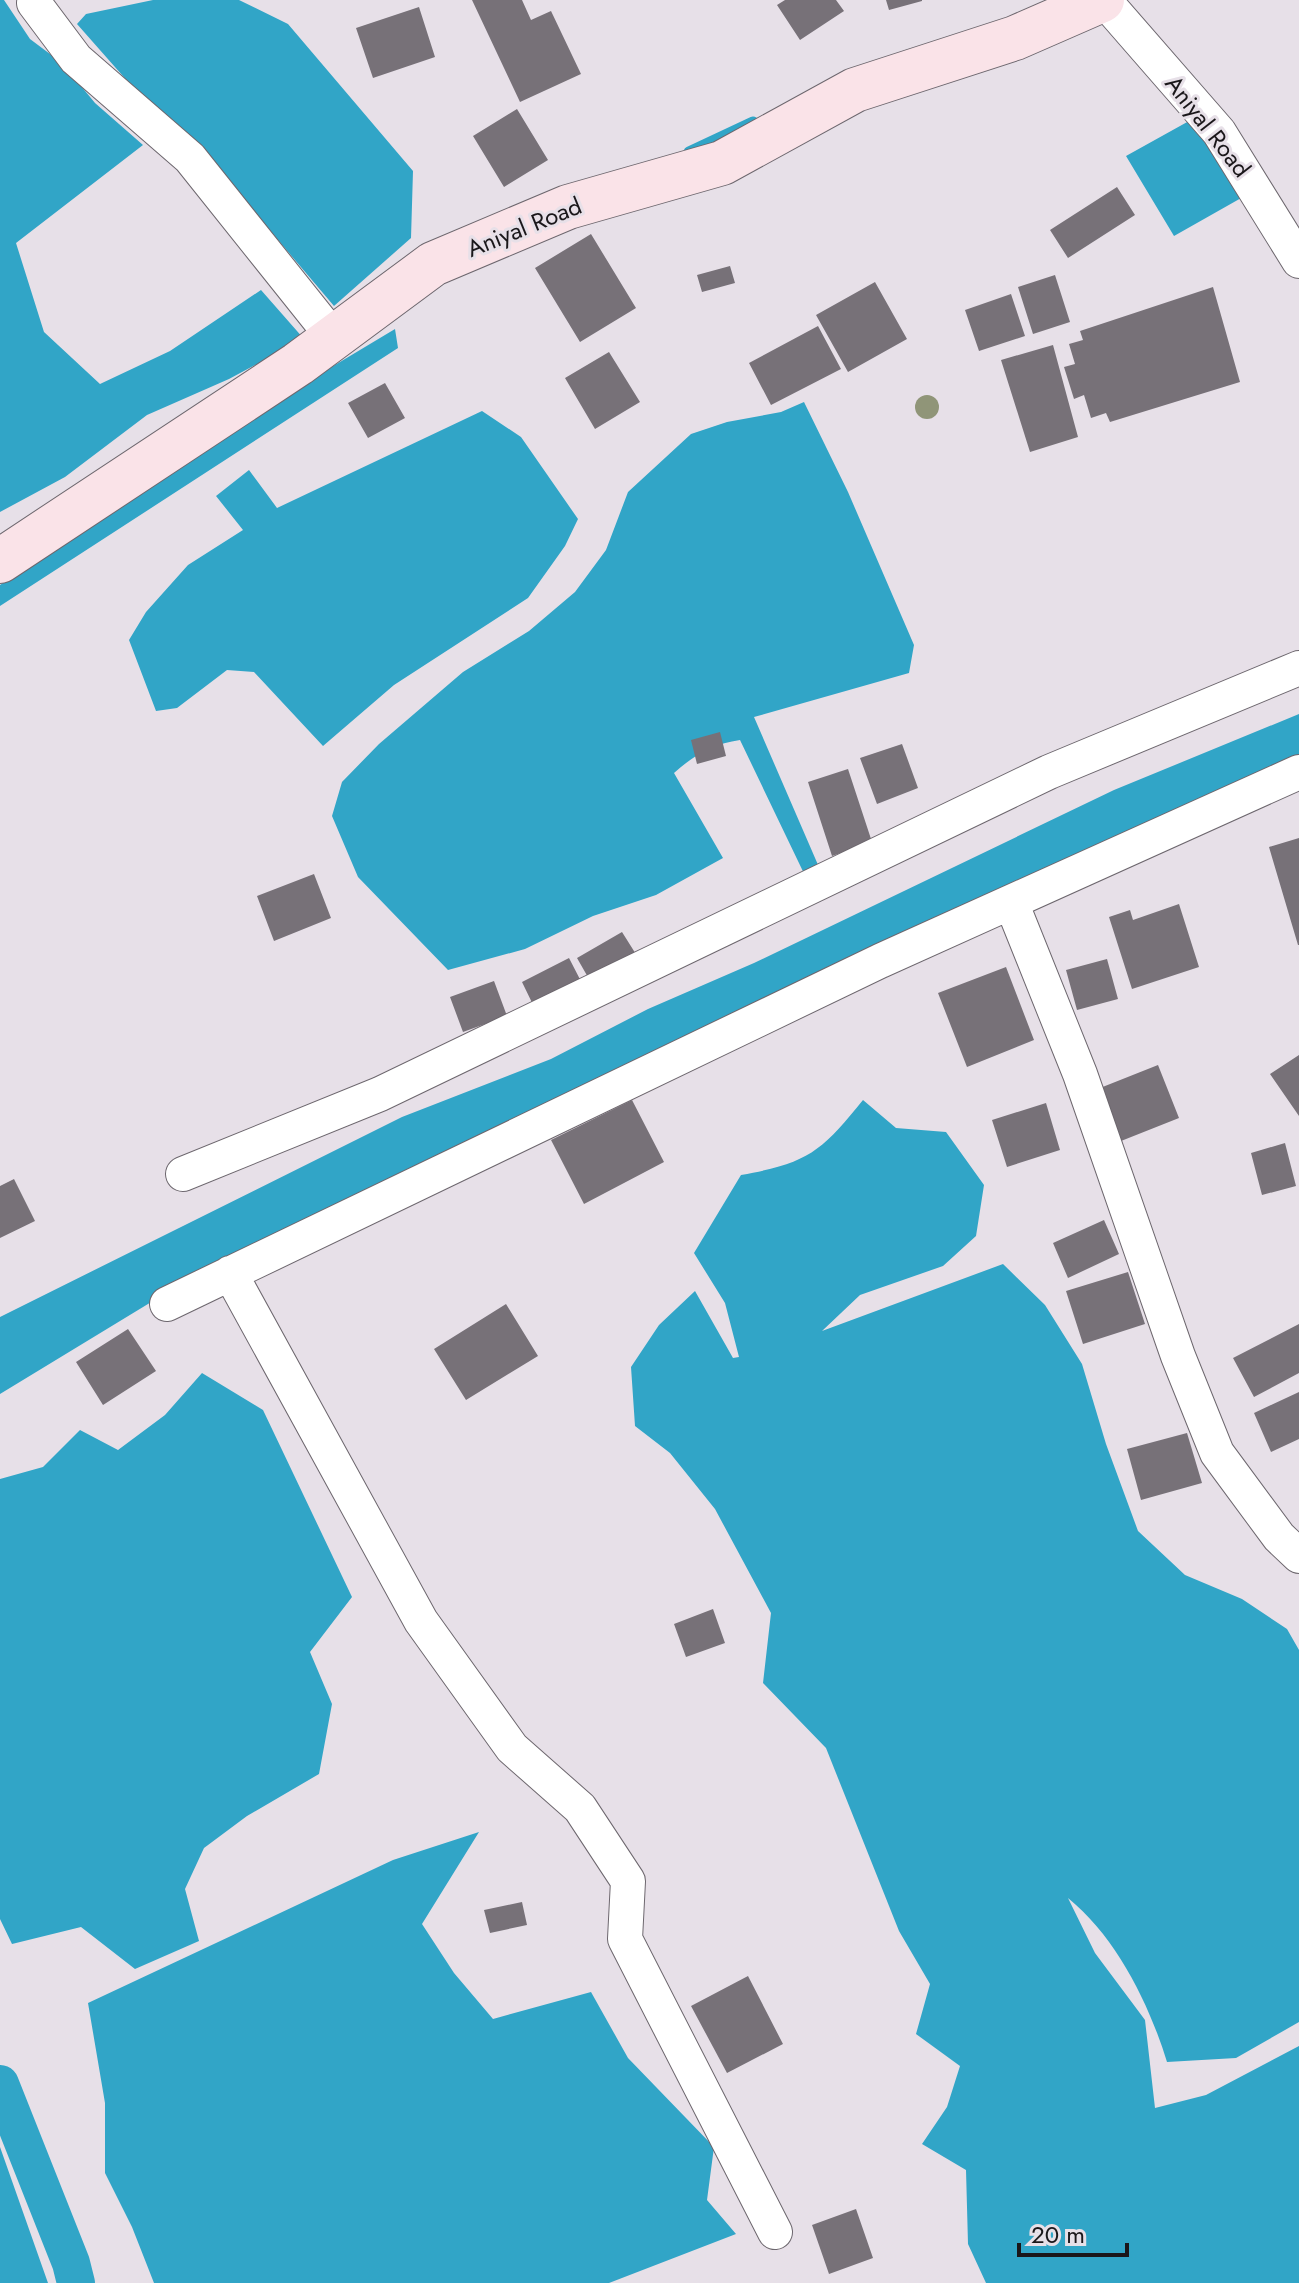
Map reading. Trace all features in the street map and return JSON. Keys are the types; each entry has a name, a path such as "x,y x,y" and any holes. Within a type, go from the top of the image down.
{"main road":[{"name":"Aniyal Road","path":"0,561 333,337 433,264 568,207 722,163 855,90 1015,38 1103,0"}],"street":[{"name":"Aniyal Road","path":"1103,0 1219,132 1299,261"},
{"path":"34,3 76,59 190,158 333,337"},
{"path":"183,1174 380,1094 1049,772 1299,668"},
{"path":"167,1304 1011,902 1299,772"},
{"path":"1011,902 1080,1074 1178,1356 1217,1453 1279,1537 1299,1556"},
{"path":"230,1273 421,1621 512,1748 580,1808 628,1881 625,1939 775,2232"}],"water":[{"path":"0,0 4,0 30,39 62,63 95,103 143,145 16,243 44,332 100,384 170,351 261,290 304,339 229,379 147,415 65,477 0,512"},
{"path":"153,0 239,0 288,24 413,171 411,238 334,306 244,200 152,109 77,24 86,14"},
{"path":"1198,116 1250,193 1174,236 1126,156"},
{"path":"395,329 398,348 0,606 0,585 243,420"},
{"path":"804,402 848,492 914,645 909,673 754,717 825,881 810,886 740,740 721,744 704,751 674,773 723,858 656,895 593,916 525,949 448,970 358,877 332,816 342,782 379,744 463,672 529,631 575,592 606,550 628,492 691,434 727,422 781,412"},
{"path":"482,411 521,437 578,519 565,546 528,598 394,685 323,746 254,672 227,670 177,708 156,711 129,640 146,612 188,565 243,530 216,496 249,470 277,508"},
{"path":"1299,714 1299,787 171,1290 0,1394 0,1317 402,1117 551,1059 648,1009 754,963 1114,790"},
{"path":"863,1100 896,1128 946,1132 984,1185 976,1236 943,1266 860,1295 822,1331 1003,1264 1045,1305 1082,1364 1106,1444 1138,1531 1185,1575 1242,1599 1287,1629 1299,1650 1299,2022 1236,2058 1167,2062 1151,2017 1129,1972 1101,1932 1068,1898 1095,1953 1145,2020 1155,2108 1206,2095 1299,2046 1299,2283 986,2283 968,2244 966,2170 922,2144 947,2107 960,2066 916,2034 930,1984 899,1931 826,1748 763,1683 771,1613 715,1509 670,1453 635,1426 631,1367 659,1325 695,1291 733,1358 739,1357 725,1303 694,1253 741,1175 798,1160 836,1132"},
{"path":"202,1373 263,1410 352,1597 310,1652 332,1704 319,1774 247,1816 204,1848 185,1889 199,1941 135,1969 81,1927 12,1944 0,1919 0,1479 43,1467 80,1430 118,1450 165,1415"},
{"path":"479,1832 422,1924 454,1973 493,2019 591,1992 628,2058 714,2147 707,2200 736,2234 609,2283 154,2283 132,2227 105,2173 105,2103 88,2003 393,1860"},
{"path":"0,2147 48,2283 0,2283"}],"building":[{"path":"472,0 522,0 531,20 551,11 581,74 520,102"},
{"path":"785,0 836,0 844,11 800,40 777,5"},
{"path":"886,0 922,0 922,1 889,10"},
{"path":"419,7 435,57 373,78 356,28"},
{"path":"517,109 548,160 504,187 473,136"},
{"path":"1117,187 1135,215 1068,258 1050,230"},
{"path":"591,234 636,308 580,342 535,268"},
{"path":"730,266 735,283 702,292 697,275"},
{"path":"1055,275 1070,322 1033,334 1018,287"},
{"path":"875,282 907,339 848,372 816,315"},
{"path":"1213,287 1240,382 1110,422 1106,413 1091,418 1084,395 1074,399 1064,367 1075,364 1069,344 1083,340 1080,331"},
{"path":"1011,294 1025,336 979,351 965,310"},
{"path":"818,326 841,369 771,405 749,363"},
{"path":"1053,345 1078,437 1030,452 1001,360"},
{"path":"609,352 640,402 595,429 565,378"},
{"path":"385,383 405,418 368,438 348,403"},
{"path":"720,732 726,756 697,764 691,740"},
{"path":"902,744 918,788 877,804 860,758"},
{"path":"848,769 872,842 832,856 808,782"},
{"path":"1299,838 1299,945 1298,945 1269,847"},
{"path":"314,874 331,918 274,941 257,896"},
{"path":"1179,904 1199,967 1132,989 1109,917 1130,910 1133,920"},
{"path":"622,932 639,959 593,986 577,958"},
{"path":"569,958 586,991 538,1015 522,982"},
{"path":"1107,959 1118,999 1077,1010 1066,970"},
{"path":"1006,967 1034,1040 967,1067 938,993"},
{"path":"494,981 507,1016 463,1032 450,997"},
{"path":"1299,1055 1299,1116 1270,1074"},
{"path":"1158,1065 1179,1118 1116,1143 1095,1090"},
{"path":"632,1100 664,1162 584,1204 551,1140"},
{"path":"1046,1103 1060,1150 1007,1167 992,1120"},
{"path":"1285,1143 1296,1186 1262,1195 1251,1153"},
{"path":"14,1179 35,1221 0,1238 0,1186"},
{"path":"1104,1220 1119,1254 1068,1278 1053,1243"},
{"path":"1128,1272 1145,1324 1083,1344 1066,1291"},
{"path":"506,1304 538,1356 466,1400 434,1349"},
{"path":"1299,1324 1299,1373 1254,1397 1233,1358"},
{"path":"128,1329 156,1371 103,1405 76,1362"},
{"path":"1299,1392 1299,1439 1271,1452 1254,1413"},
{"path":"1187,1433 1202,1483 1141,1500 1127,1449"},
{"path":"713,1609 725,1643 686,1657 674,1624"},
{"path":"522,1902 527,1925 490,1933 484,1910"},
{"path":"748,1976 783,2044 727,2073 691,2006"},
{"path":"856,2209 873,2258 829,2274 812,2225"}],"waterway":[{"path":"689,152 753,122"},
{"path":"0,2084 71,2263 76,2283"}]}
